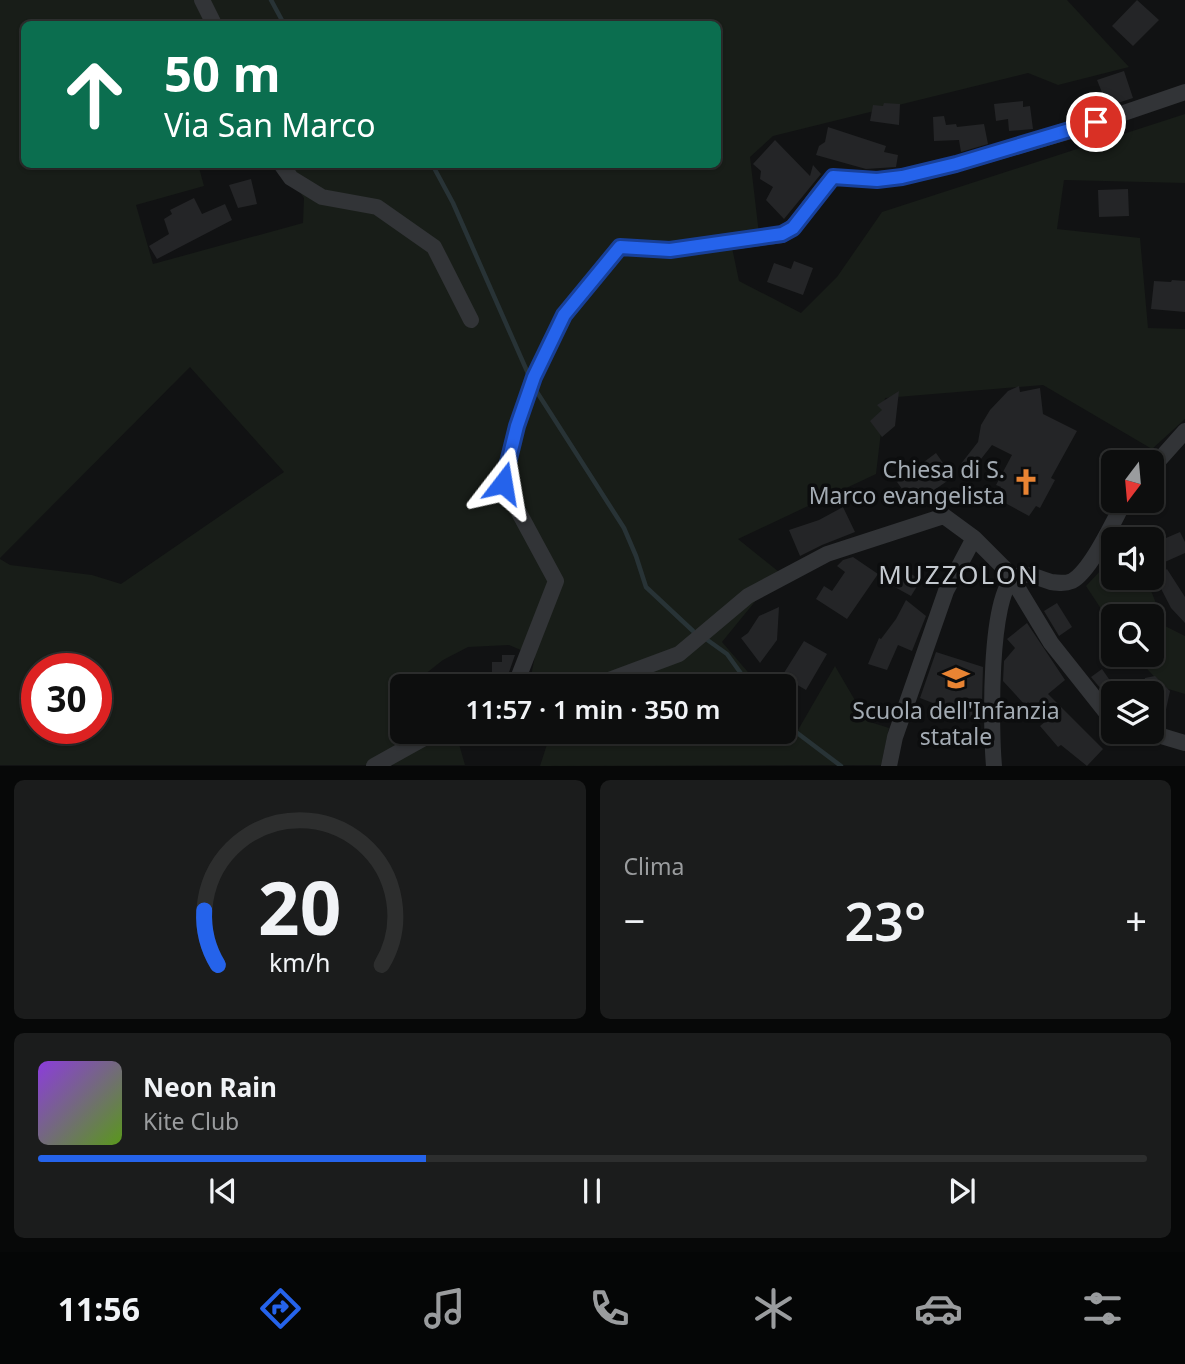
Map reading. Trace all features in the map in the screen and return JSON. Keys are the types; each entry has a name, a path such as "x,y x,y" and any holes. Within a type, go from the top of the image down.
{"street":[{"path":"202,0 212,21"},
{"path":"520,674 556,581 503,483 517,426 534,377 564,315 620,247 670,250 782,234 793,228 833,177 877,180 956,164 1074,130 1185,92"},
{"path":"284,168 291,178 322,197 377,207 434,247 471,320"},
{"path":"1164,455 1185,431"},
{"path":"625,674 679,654 748,596 827,554 944,516 974,538 1008,572 1017,577 1062,584 1073,580 1088,565 1118,513"},
{"path":"888,765 895,737 946,591 974,538"},
{"path":"1017,577 1051,643 1101,707"},
{"path":"994,765 992,689 1001,602 1004,590 1017,577"},
{"path":"1164,737 1185,743"},
{"path":"374,765 413,744"}],"shaded area":[{"path":"0,0 1067,0 1129,67 1058,85 1028,73 773,136 750,157 759,234 730,238 739,281 801,313 837,277 882,212 1185,114 1185,183 1064,180 1057,229 1140,238 1148,328 1185,329 1185,419 1152,449 1043,385 885,398 876,474 738,539 779,572 722,642 750,674 531,674 535,656 509,645 468,647 443,660 425,674 390,674 390,744 459,744 465,765 0,765 0,559 10,565 92,575 121,584 284,472 190,367 0,558"},
{"path":"1101,570 1101,590 1151,590 1156,604 1101,604 1101,609 1086,586"},
{"path":"1164,623 1185,636 1185,694 1165,688 1164,681 1158,681 1145,667 1164,667"},
{"path":"835,666 867,721 889,728 881,765 540,766 547,744 796,744 796,728 798,730"}],"building":[{"path":"1137,0 1159,20 1133,46 1112,26"},
{"path":"1124,71 1133,98 1087,113 1084,100 1103,95 1097,80"},
{"path":"1023,101 1023,107 1030,106 1033,129 1009,131 1008,119 996,121 994,104"},
{"path":"884,103 900,104 899,125 870,121 873,105 883,106"},
{"path":"944,116 946,125 956,124 957,127 984,124 988,144 961,152 959,140 934,141 933,117"},
{"path":"828,127 886,146 884,152 898,155 896,167 866,169 816,155 819,146 825,142"},
{"path":"775,140 810,176 813,165 821,174 784,219 766,200 773,187 760,179 761,171 753,164"},
{"path":"251,179 257,204 238,208 229,185"},
{"path":"1128,189 1129,216 1099,217 1098,190"},
{"path":"194,198 202,214 225,204 232,220 157,259 149,246 169,234 164,219 172,214 170,210"},
{"path":"794,261 813,268 803,295 767,282 774,263 791,269"},
{"path":"1154,281 1185,281 1185,312 1151,309"},
{"path":"1019,386 1020,392 1040,388 1043,414 1077,431 1051,478 1055,480 1040,508 1036,506 1029,516 996,498 1001,487 996,485 1012,455 992,445 970,473 960,465 978,442 981,425 990,410 1008,391"},
{"path":"899,391 895,426 882,437 870,421 882,410 877,405"},
{"path":"936,453 953,477 917,502 914,498 910,500 897,482"},
{"path":"843,507 855,532 800,556 789,530 819,520"},
{"path":"1180,532 1185,542 1185,553 1164,562 1164,539"},
{"path":"853,557 878,574 847,619 816,599 824,586 832,591 845,572 837,566 843,560"},
{"path":"903,569 921,580 911,596 893,586"},
{"path":"1167,569 1185,597 1185,623 1171,608 1162,590 1164,590 1164,571"},
{"path":"906,600 926,616 912,651 898,645 887,670 868,664 879,638 881,639 896,619"},
{"path":"1057,603 1072,627 1059,636 1044,611"},
{"path":"779,607 777,640 760,663 741,638 748,633 759,616"},
{"path":"1027,623 1065,680 1048,694 1103,749 1087,766 1061,745 1058,747 1040,726 1047,720 1028,702 1025,705 1003,681 1004,661 1015,648 1007,639"},
{"path":"804,641 827,654 806,690 796,684 796,674 783,674"},
{"name":"Scuola dell'Infanzia statale","path":"936,652 983,667 982,702 976,720 920,698"},
{"path":"502,655 515,655 508,674 492,674 492,662 502,662"},
{"path":"1102,669 1110,681 1101,681 1101,689 1091,677"},
{"path":"1155,676 1160,681 1144,681 1145,678"},
{"path":"1164,685 1170,691 1164,714"}],"waterway":[{"path":"271,0 282,21"},
{"path":"434,168 453,203 530,378"},
{"path":"535,389 624,528 646,587 693,631"},
{"path":"706,639 727,654 741,674"},
{"path":"796,732 841,766"}],"place":[{"name":"Chiesa di S. Marco evangelista","path":"1026,482"},
{"name":"Scuola dell'Infanzia statale","path":"956,678"}],"district":[{"name":"MUZZOLON","path":"959,574"}],"route":[{"path":"503,483 517,426 534,377 564,315 620,247 670,250 782,234 793,228 833,177 877,180 902,177 956,164 1096,122"}]}
